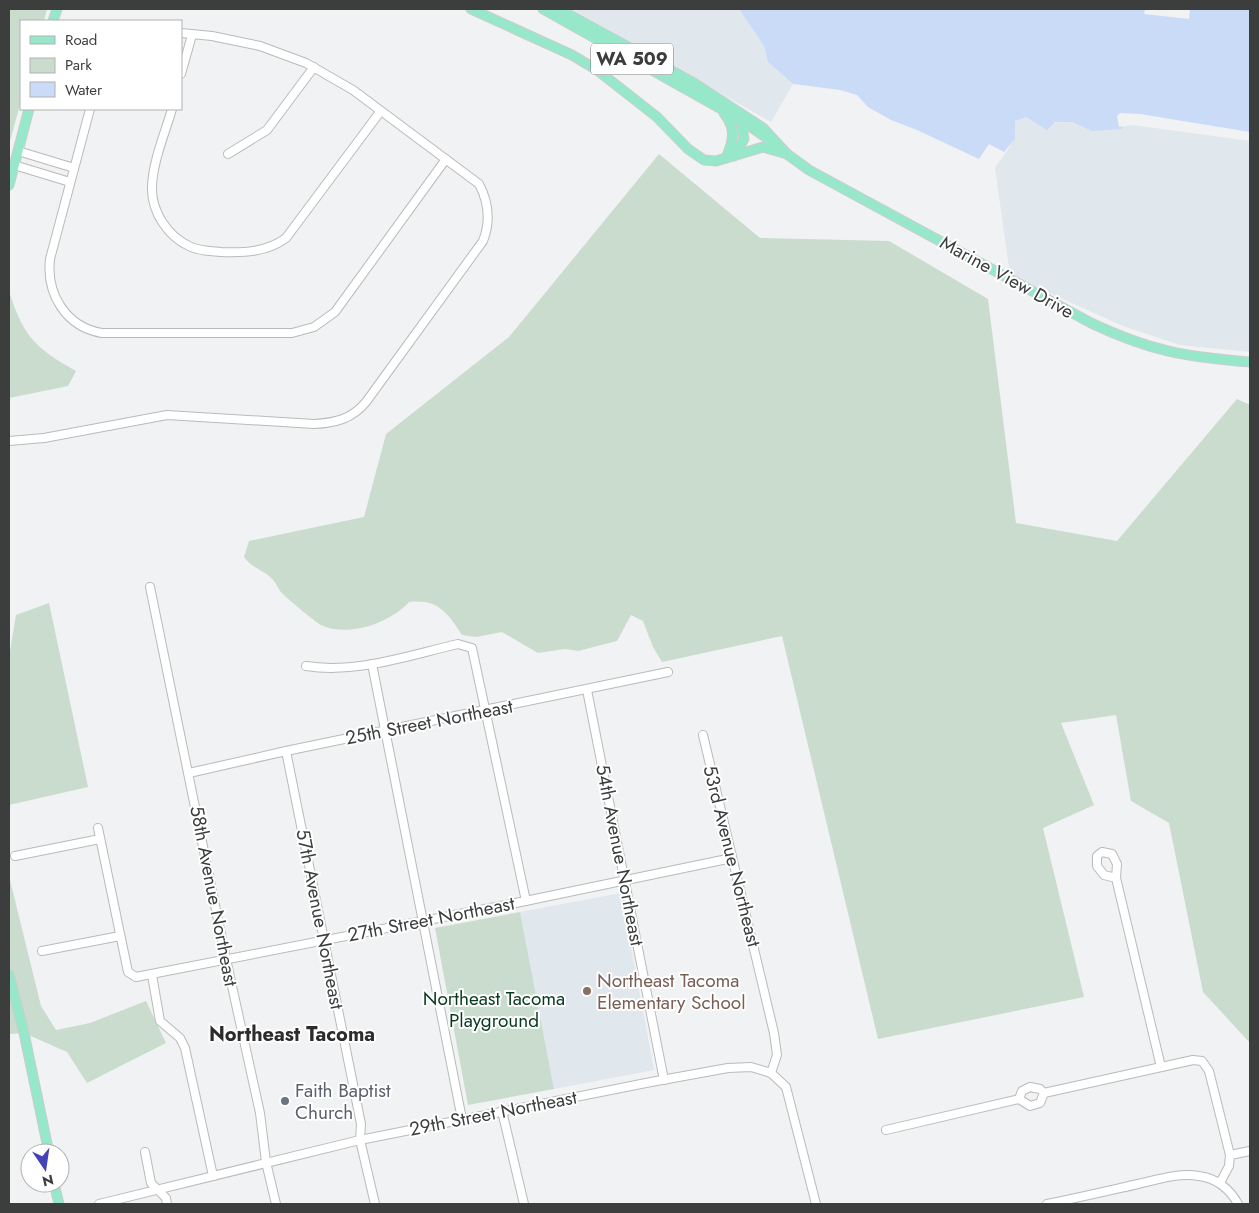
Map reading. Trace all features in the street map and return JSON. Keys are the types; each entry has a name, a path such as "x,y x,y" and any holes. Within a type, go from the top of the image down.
{"main road":[{"path":"471,9 572,55 596,70 657,117 696,156 711,161 730,154 763,147 784,150"},
{"name":"Marine View Drive","path":"543,9 741,120 809,170 1091,324 1122,338 1174,354 1250,362"},
{"name":"Marine View Drive","path":"560,9 694,83 763,128 784,150"},
{"path":"721,108 733,125 730,154"},
{"path":"734,109 741,120 744,139"},
{"path":"9,185 29,110"},
{"path":"730,154 744,139 760,135"},
{"path":"9,976 24,1033 46,1143"}],"street":[{"path":"9,441 44,438 161,416 314,424 339,421 355,413 366,402 480,248 486,233 489,216 482,192 472,178 380,112 353,90 314,67 260,46 212,36 182,34"},
{"path":"182,70 192,35"},
{"path":"228,154 267,130 314,67"},
{"path":"90,110 50,259 49,274 56,300 66,314 80,326 94,332 292,333 314,327 335,312 446,159"},
{"path":"172,110 154,174 153,193 158,215 174,236 191,247 227,252 261,250 276,246 286,238 380,112"},
{"path":"18,151 74,168"},
{"path":"14,165 70,182"},
{"name":"58th Avenue Northeast","path":"150,587 226,959 260,1113 266,1162 276,1204"},
{"path":"306,666 322,668 372,664 458,644 472,648 487,711 526,901"},
{"path":"372,664 462,1118"},
{"name":"25th Street Northeast","path":"189,773 286,750 386,732 668,672"},
{"name":"54th Avenue Northeast","path":"587,690 664,1080"},
{"name":"53rd Avenue Northeast","path":"703,735 776,1040 777,1055 772,1073"},
{"name":"57th Avenue Northeast","path":"286,750 361,1124 360,1140 375,1204"},
{"path":"42,952 120,936 98,828"},
{"path":"14,856 100,839"},
{"name":"27th Street Northeast","path":"120,936 130,974 136,976 152,975 732,858"},
{"path":"1116,878 1161,1067"},
{"path":"152,975 160,1021 180,1038 185,1048 213,1176"},
{"path":"1044,1093 1193,1060 1204,1062 1209,1071 1230,1155 1229,1166 1220,1183"},
{"name":"29th Street Northeast","path":"99,1204 266,1162 462,1118 742,1067 758,1068 772,1073"},
{"path":"772,1073 783,1082 792,1104 816,1204"},
{"path":"1019,1099 1022,1091 1030,1087 1040,1089 1044,1093"},
{"path":"1019,1099 1024,1104 1034,1106 1042,1100 1044,1093"},
{"path":"886,1130 1019,1099"},
{"path":"502,1111 524,1204"},
{"path":"1230,1155 1250,1151"},
{"path":"145,1152 151,1183 159,1190 167,1204"},
{"path":"1047,1204 1181,1175 1200,1176 1220,1183 1232,1194 1238,1204"}],"shaded area":[{"path":"572,9 739,9 764,46 768,62 793,84 771,122"},
{"path":"1026,117 1035,123 1072,122 1093,131 1123,123 1250,138 1250,352 1180,345 1123,326 1010,275 995,168 1015,139 1015,121"},
{"name":"Northeast Tacoma Elementary School","path":"621,893 654,1070 554,1089 520,912"}],"green space":[{"path":"9,9 47,9 44,20 20,20 20,105 9,145"},
{"path":"659,154 760,238 889,241 988,299 1016,523 1117,541 1237,399 1250,405 1250,1043 1203,992 1169,823 1131,801 1116,715 1061,723 1094,805 1043,828 1084,997 878,1039 782,636 662,662 653,647 643,621 631,615 617,641 578,651 565,649 538,653 502,632 476,637 462,635 441,609 435,605 419,602 409,602 391,616 368,626 356,629 332,629 321,625 300,609 280,591 271,577 244,557 249,541 364,517 386,434 509,337"},
{"path":"9,291 20,319 32,339 50,355 76,371 68,386 9,398"},
{"path":"49,603 88,787 9,805 9,657 16,615"},
{"path":"9,876 41,1006 56,1030 90,1023 146,1001 166,1043 87,1083 67,1052 24,1033 9,1034"},
{"name":"Northeast Tacoma Playground","path":"520,912 554,1089 468,1105 435,928"}],"water":[{"path":"739,9 1250,9 1250,138 1124,123 1122,129 1092,131 1072,122 1055,122 1047,130 1026,117 1015,121 1015,139 1004,152 989,144 979,159 891,120 868,107 857,95 840,90 793,84 768,62 764,46"}],"pier":[{"path":"1145,9 1190,9 1189,19 1144,14"},
{"path":"1120,113 1140,114 1250,132 1250,141 1133,125 1119,127 1117,116"}],"place":[{"name":"Northeast Tacoma Elementary School","path":"587,991"},
{"name":"Faith Baptist Church","path":"285,1101"}],"district":[{"name":"Northeast Tacoma","path":"292,1034"}]}
